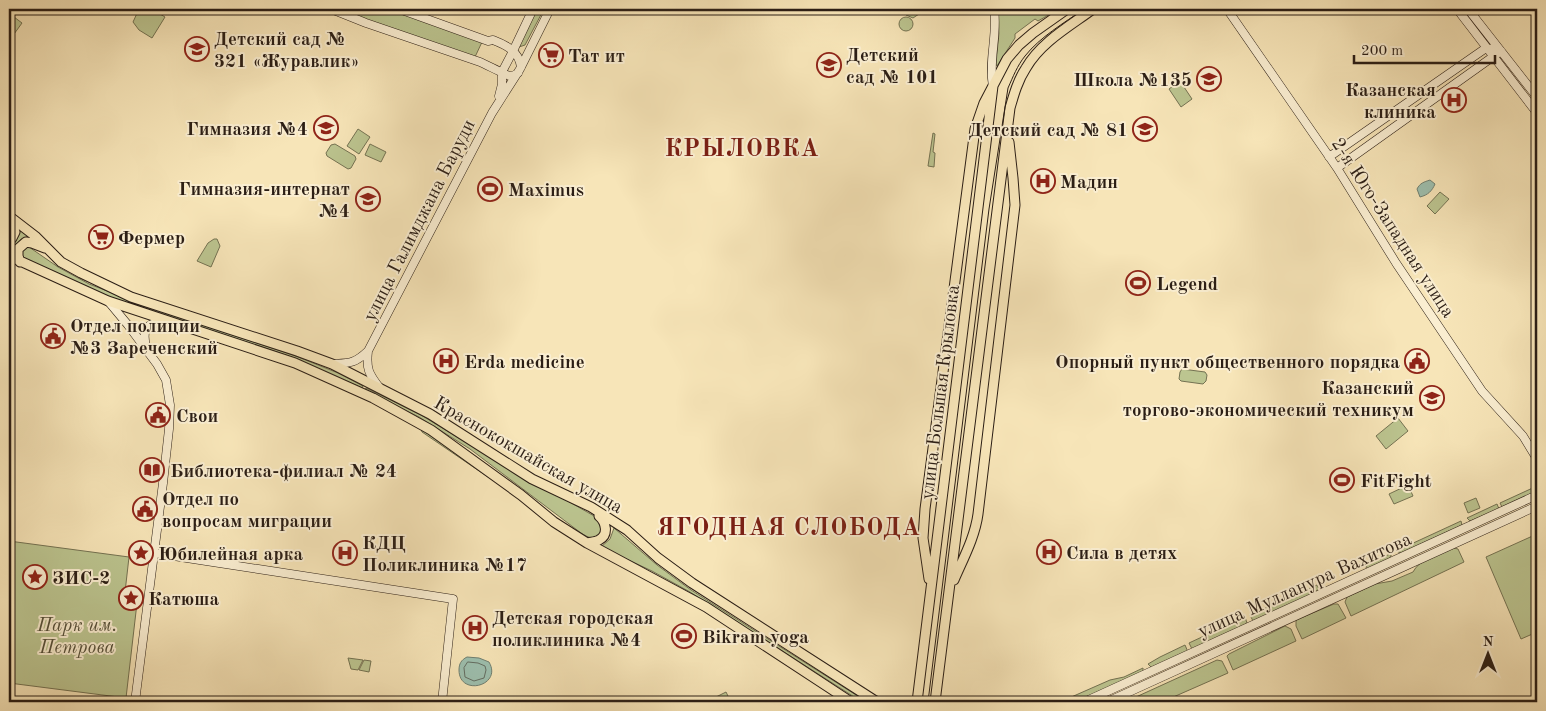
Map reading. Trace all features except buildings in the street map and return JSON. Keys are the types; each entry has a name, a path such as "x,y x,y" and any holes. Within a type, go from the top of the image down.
{"main road":[{"path":"930,587 923,538 924,509 975,128 984,103 1007,59 1033,33 1067,9"},
{"name":"улица Большая Крыловка","path":"935,702 1010,108 1024,69 1040,50 1093,9"},
{"name":"улица Большая Крыловка","path":"917,702 993,86"},
{"path":"950,589 977,523 1015,205 1007,128"},
{"path":"9,216 15,232 9,241"},
{"name":"Краснококшайская улица","path":"9,216 35,236 61,262 131,297 297,350 332,364 430,414 532,479 591,507 627,530 658,558 692,583 878,702"},
{"path":"20,262 18,250 26,242 47,249"},
{"name":"Краснококшайская улица","path":"9,256 108,301 294,363 373,398 431,430 521,495 554,522 586,543 706,607 851,702"},
{"path":"586,543 599,540 606,530 603,519 591,507"}],"street":[{"path":"331,9 480,62 510,76 520,70"},
{"path":"398,9 510,47 520,61 520,70"},
{"path":"497,103 502,84 502,72 533,9"},
{"path":"497,103 520,70 550,9"},
{"path":"993,86 992,75 996,28 994,9"},
{"name":"2-я Юго-Западная улица","path":"1227,9 1337,168 1382,241 1482,392 1523,436 1537,459"},
{"path":"1457,9 1537,113"},
{"path":"1468,9 1537,97"},
{"path":"1329,157 1486,48 1502,51"},
{"path":"1337,168 1502,51"},
{"name":"улица Галимджана Баруди","path":"368,352 497,103"},
{"path":"1383,119 1390,130"},
{"path":"108,301 147,350 166,380 170,405 169,429 135,702"},
{"path":"147,350 144,333 148,326 172,322"},
{"path":"332,364 358,360 368,352"},
{"path":"368,352 368,371 379,387"},
{"name":"улица Мулланура Вахитова","path":"1084,702 1537,495"},
{"name":"улица Мулланура Вахитова","path":"1107,702 1537,506"},
{"path":"154,552 453,599 442,702"}],"green space":[{"path":"139,9 147,11 161,9 160,14 165,17 152,38 139,30 133,22"},
{"path":"342,9 390,9 482,42 475,57 341,11"},
{"path":"535,9 544,9 525,45 519,47"},
{"path":"905,9 919,9 919,14 913,18 906,15"},
{"path":"998,9 1059,9 1038,21 1035,19 1015,34 1015,38 997,66"},
{"path":"9,15 22,23 9,41"},
{"path":"906,17 911,19 913,24 911,29 906,31 901,29 899,24 901,19"},
{"path":"1180,81 1192,99 1181,107 1169,89"},
{"path":"358,129 370,137 359,154 347,146"},
{"path":"933,133 935,134 934,167 928,166"},
{"path":"335,144 355,156 356,159 351,168 348,169 327,156 326,153 331,145"},
{"path":"370,144 386,152 381,162 365,155"},
{"path":"1440,192 1449,199 1435,214 1427,206"},
{"path":"16,225 31,238 21,239 18,243 19,251 9,247"},
{"path":"217,239 220,246 211,267 197,261 208,243"},
{"path":"29,247 58,267 89,284 149,307 298,357 338,373 363,386 362,388 296,360 89,290 23,258 21,249"},
{"path":"1182,369 1205,372 1207,375 1206,381 1203,384 1181,381 1179,379"},
{"path":"366,388 421,415 594,516 602,523 600,534 593,538 582,534 470,449 419,417 365,390"},
{"path":"1398,418 1408,431 1386,449 1376,436"},
{"path":"421,429 488,476 488,477 422,432"},
{"path":"1408,485 1413,496 1394,504 1389,494"},
{"path":"1537,486 1537,491 1502,507 1500,503"},
{"path":"1476,498 1480,508 1468,513 1464,503"},
{"path":"1497,504 1499,509 1470,521 1467,518"},
{"path":"1461,521 1462,525 1460,526 1401,553 1396,551"},
{"path":"614,528 657,565 691,590 867,702 862,702 690,592 652,571 601,547 610,539"},
{"path":"1537,534 1537,632 1521,639 1486,557"},
{"name":"Парк им. Петрова","path":"9,541 129,557 124,601 137,603 126,698 9,683"},
{"path":"1454,548 1458,549 1464,562 1351,616 1345,602 1347,597 1375,584 1392,581 1413,572 1425,560"},
{"path":"1392,553 1390,558 1367,569 1368,564"},
{"path":"1317,585 1319,589 1308,597 1253,621 1250,615"},
{"path":"1338,604 1346,618 1302,639 1296,626 1296,620"},
{"path":"1245,617 1247,623 1244,625 1192,649 1189,643"},
{"path":"1285,626 1291,629 1296,641 1233,670 1227,656 1229,654"},
{"path":"1185,645 1188,652 1152,668 1148,664 1160,657"},
{"path":"348,658 363,660 358,670 351,669"},
{"path":"364,660 371,661 369,672 359,670"},
{"path":"1217,660 1222,661 1228,673 1162,702 1125,702"},
{"path":"1143,668 1143,672 1077,702 1060,702 1110,680 1124,677"},
{"path":"726,692 731,702 726,702 725,700 724,702 719,702 716,697"}],"water":[{"path":"1430,180 1435,184 1434,186 1431,191 1420,197 1418,187"},
{"path":"467,657 479,658 489,662 492,670 486,682 472,686 466,684 461,678 459,666"}],"tram line":[{"path":"928,702 989,209 1008,88 1015,72 1031,49 1084,9"}],"place":[{"name":"Детский сад № 321 «Журавлик»","path":"197,49"},
{"name":"Тат ит","path":"551,55"},
{"name":"Детский сад № 101","path":"829,65"},
{"name":"Школа №135","path":"1209,79"},
{"name":"Казанская клиника","path":"1454,100"},
{"name":"Гимназия №4","path":"326,128"},
{"name":"Детский сад № 81","path":"1145,129"},
{"name":"Мадин","path":"1043,181"},
{"name":"Maximus","path":"490,189"},
{"name":"Гимназия-интернат №4","path":"368,199"},
{"name":"Фермер","path":"101,237"},
{"name":"Legend","path":"1138,283"},
{"name":"Отдел полиции №3 Зареченский","path":"53,336"},
{"name":"Erda medicine","path":"446,361"},
{"name":"Опорный пункт общественного порядка","path":"1417,361"},
{"name":"Казанский торгово-экономический техникум","path":"1432,398"},
{"name":"Свои","path":"158,415"},
{"name":"Библиотека-филиал № 24","path":"152,470"},
{"name":"FitFight","path":"1342,480"},
{"name":"Отдел по вопросам миграции","path":"145,509"},
{"name":"Сила в детях","path":"1049,552"},
{"name":"Юбилейная арка","path":"141,553"},
{"name":"КДЦ Поликлиника №17","path":"345,553"},
{"name":"ЗИС-2","path":"35,577"},
{"name":"Катюша","path":"131,598"},
{"name":"Детская городская поликлиника №4","path":"475,628"},
{"name":"Bikram yoga","path":"684,636"}],"district":[{"name":"КРЫЛОВКА","path":"742,148"},
{"name":"ЯГОДНАЯ СЛОБОДА","path":"789,527"}]}
